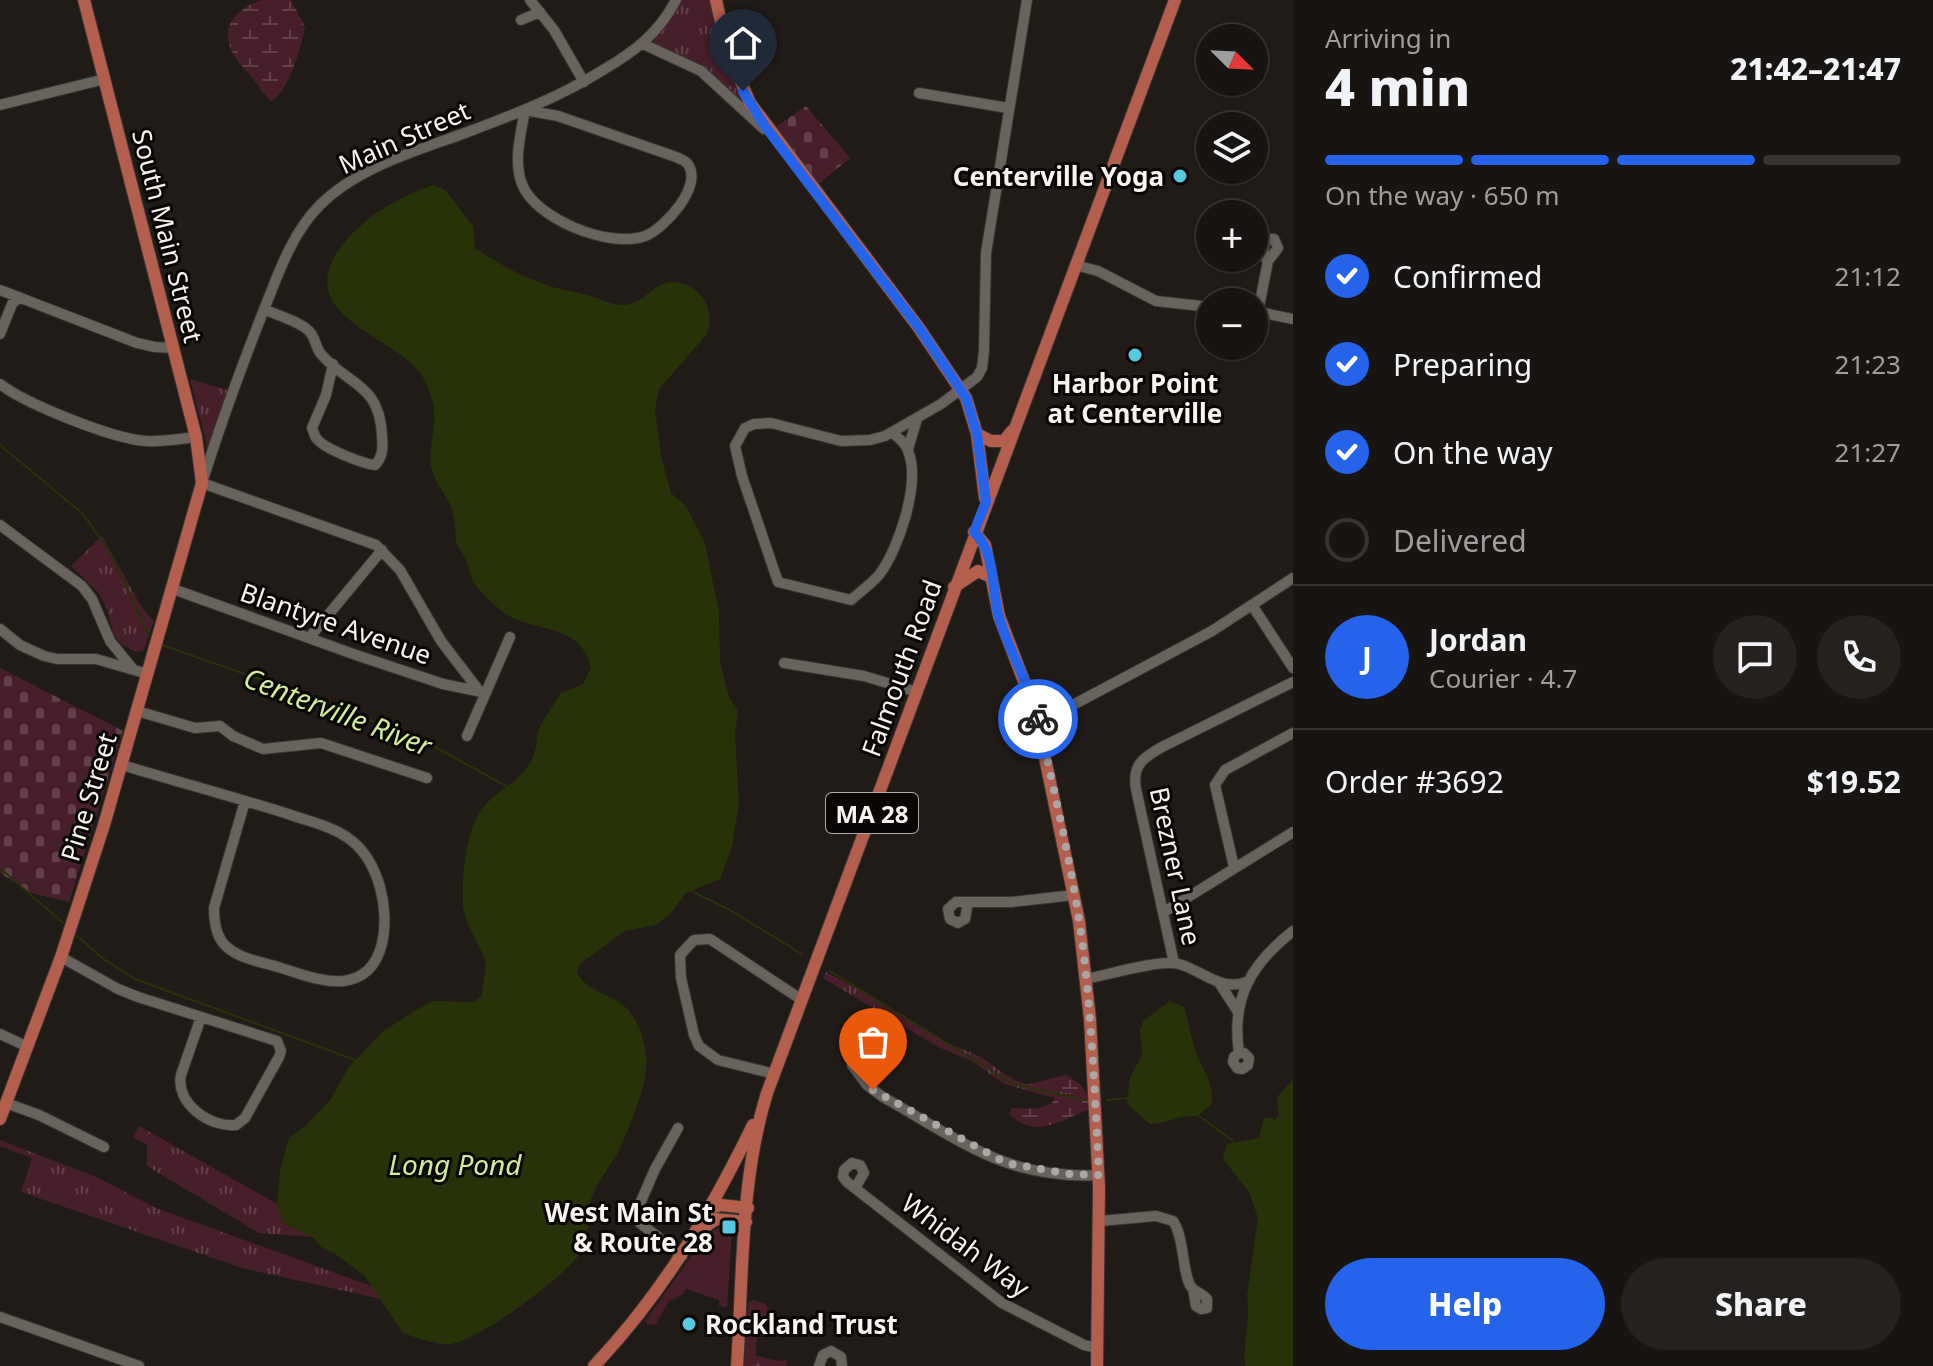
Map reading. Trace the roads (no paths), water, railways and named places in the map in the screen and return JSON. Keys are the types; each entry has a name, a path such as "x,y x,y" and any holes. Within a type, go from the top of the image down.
{"main road":[{"name":"South Main Street","path":"84,0 196,437 202,483"},
{"path":"716,0 727,49 750,103 919,328 961,390 977,434 986,502"},
{"name":"Falmouth Road","path":"737,1366 754,1140 767,1093 1175,0"},
{"path":"977,434 991,441 1004,441 1016,425"},
{"name":"Pine Street","path":"0,1119 61,957 122,765 202,483"},
{"path":"974,532 985,545 999,616 1030,691 1039,723 1074,895 1086,979 1099,1175 1097,1366"},
{"path":"954,587 978,571 991,577"},
{"path":"594,1366 635,1320 695,1236 767,1093"},
{"path":"710,1208 721,1205 747,1215"},
{"path":"695,1236 716,1219 747,1215"}],"street":[{"path":"530,0 554,30 584,82"},
{"name":"Main Street","path":"202,483 264,309 296,237 310,216 336,191 389,162 525,110 584,82 643,44 664,20 676,0"},
{"path":"917,419 908,449 913,487 896,541 881,573 851,600 778,582 735,446 745,428 771,423 841,441 870,440 917,419 974,380 982,368 986,253 1027,0"},
{"path":"521,20 540,12"},
{"path":"643,44 701,71 775,140"},
{"path":"0,105 105,79"},
{"path":"919,93 1008,108"},
{"path":"525,110 558,116 687,163 691,183 683,202 653,233 629,240 594,234 552,216 528,197 518,168 525,110"},
{"path":"1075,265 1098,271 1156,301 1196,305"},
{"path":"0,290 137,343 173,348"},
{"path":"0,334 12,304 19,297"},
{"path":"264,309 309,331 323,356 357,383 375,405 381,421 383,444 381,457 375,465 322,443 313,432 333,364"},
{"path":"1268,314 1293,319"},
{"path":"0,384 39,406 130,439 156,441 196,437"},
{"path":"892,432 908,449"},
{"path":"202,483 369,540 400,570 447,650 483,693"},
{"path":"0,525 82,586 92,599 110,641 132,668"},
{"path":"309,638 382,550"},
{"path":"1039,723 1212,631 1293,578"},
{"name":"Blantyre Avenue","path":"173,589 443,684 483,693"},
{"path":"1252,605 1293,668"},
{"path":"0,629 20,645 44,656 57,659 90,658 148,674"},
{"path":"467,736 483,693 510,637"},
{"path":"784,663 864,676 917,692"},
{"name":"Brezner Lane","path":"1174,963 1135,781 1137,765 1162,747 1293,682"},
{"path":"137,711 195,728 220,726 233,736 263,749 321,743 427,778"},
{"path":"1234,867 1215,785 1225,770 1293,733"},
{"path":"122,765 245,801 343,835 356,843 367,858 380,888 384,931 378,955 361,975 344,981 311,977 241,955 221,940 216,929 214,908 245,801"},
{"path":"1164,912 1293,832"},
{"path":"968,902 1012,902 1074,895"},
{"path":"1239,1053 1236,1023 1249,981 1262,958 1293,931"},
{"path":"775,1074 718,1060 699,1046 694,1035 679,958 684,948 694,940 710,939 802,1000"},
{"path":"61,957 118,989 279,1043 280,1054 269,1078 245,1118 236,1125 222,1124 194,1110 182,1097 179,1084 181,1075 201,1017"},
{"path":"1086,979 1174,963 1220,984 1234,986 1249,981"},
{"path":"1220,984 1238,1012"},
{"path":"0,1034 28,1047"},
{"path":"852,1065 867,1085 883,1097 998,1160 1026,1167 1099,1175"},
{"path":"6,1103 39,1115 104,1147"},
{"path":"678,1128 655,1169 635,1215 640,1223 682,1256"},
{"name":"Whidah Way","path":"855,1188 1002,1303 1084,1345 1098,1348"},
{"path":"1100,1221 1156,1216 1173,1221 1180,1236 1188,1281 1193,1289"},
{"path":"0,1317 139,1366"},
{"path":"819,1366 823,1355 831,1351 841,1357 842,1366"}],"water":[{"name":"Long Pond","path":"433,185 445,190 473,226 475,248 528,278 619,305 635,302 661,285 673,282 691,287 704,300 710,316 707,334 659,389 655,410 662,460 671,493 686,506 705,543 719,613 720,661 729,697 738,712 735,734 739,803 732,847 720,879 686,893 671,913 656,925 625,931 581,963 577,971 584,982 619,1002 633,1016 640,1029 646,1055 645,1077 629,1128 592,1196 583,1249 561,1274 522,1305 480,1332 450,1344 403,1333 365,1276 321,1247 314,1238 284,1224 277,1206 280,1170 289,1138 330,1100 349,1067 382,1032 433,1001 473,1002 482,996 485,960 463,904 468,842 482,809 530,763 539,729 561,693 583,684 591,668 579,644 558,632 509,616 475,585 456,542 452,509 432,472 430,458 434,408 426,383 416,368 401,355 347,318 334,303 328,287 330,267 343,244 361,225 384,208"},
{"path":"1170,1001 1184,1007 1195,1050 1209,1081 1212,1104 1197,1116 1150,1124 1127,1104 1130,1078 1142,1055 1140,1030 1144,1020"},
{"path":"1293,1075 1293,1366 1245,1366 1247,1296 1258,1218 1249,1192 1223,1159 1227,1144 1259,1138 1264,1119 1270,1117 1274,1120 1279,1116 1277,1097 1292,1081"}],"waterway":[{"name":"Centerville River","path":"0,445 83,514 113,557 149,636"},
{"name":"Centerville River","path":"162,645 328,703 435,747 508,787"},
{"path":"0,868 63,923"},
{"name":"Centerville River","path":"691,891 728,909 802,954"},
{"path":"77,936 105,960 135,979 355,1060"},
{"name":"Centerville River","path":"830,971 1013,1084 1085,1100"},
{"name":"Centerville River","path":"1107,1100 1129,1098"},
{"name":"Centerville River","path":"1199,1116 1233,1141"}],"place":[{"name":"Centerville Yoga","path":"1180,176"},
{"name":"Harbor Point at Centerville","path":"1135,355"},
{"name":"West Main St & Route 28","path":"729,1227"},
{"name":"Rockland Trust","path":"689,1324"}]}
